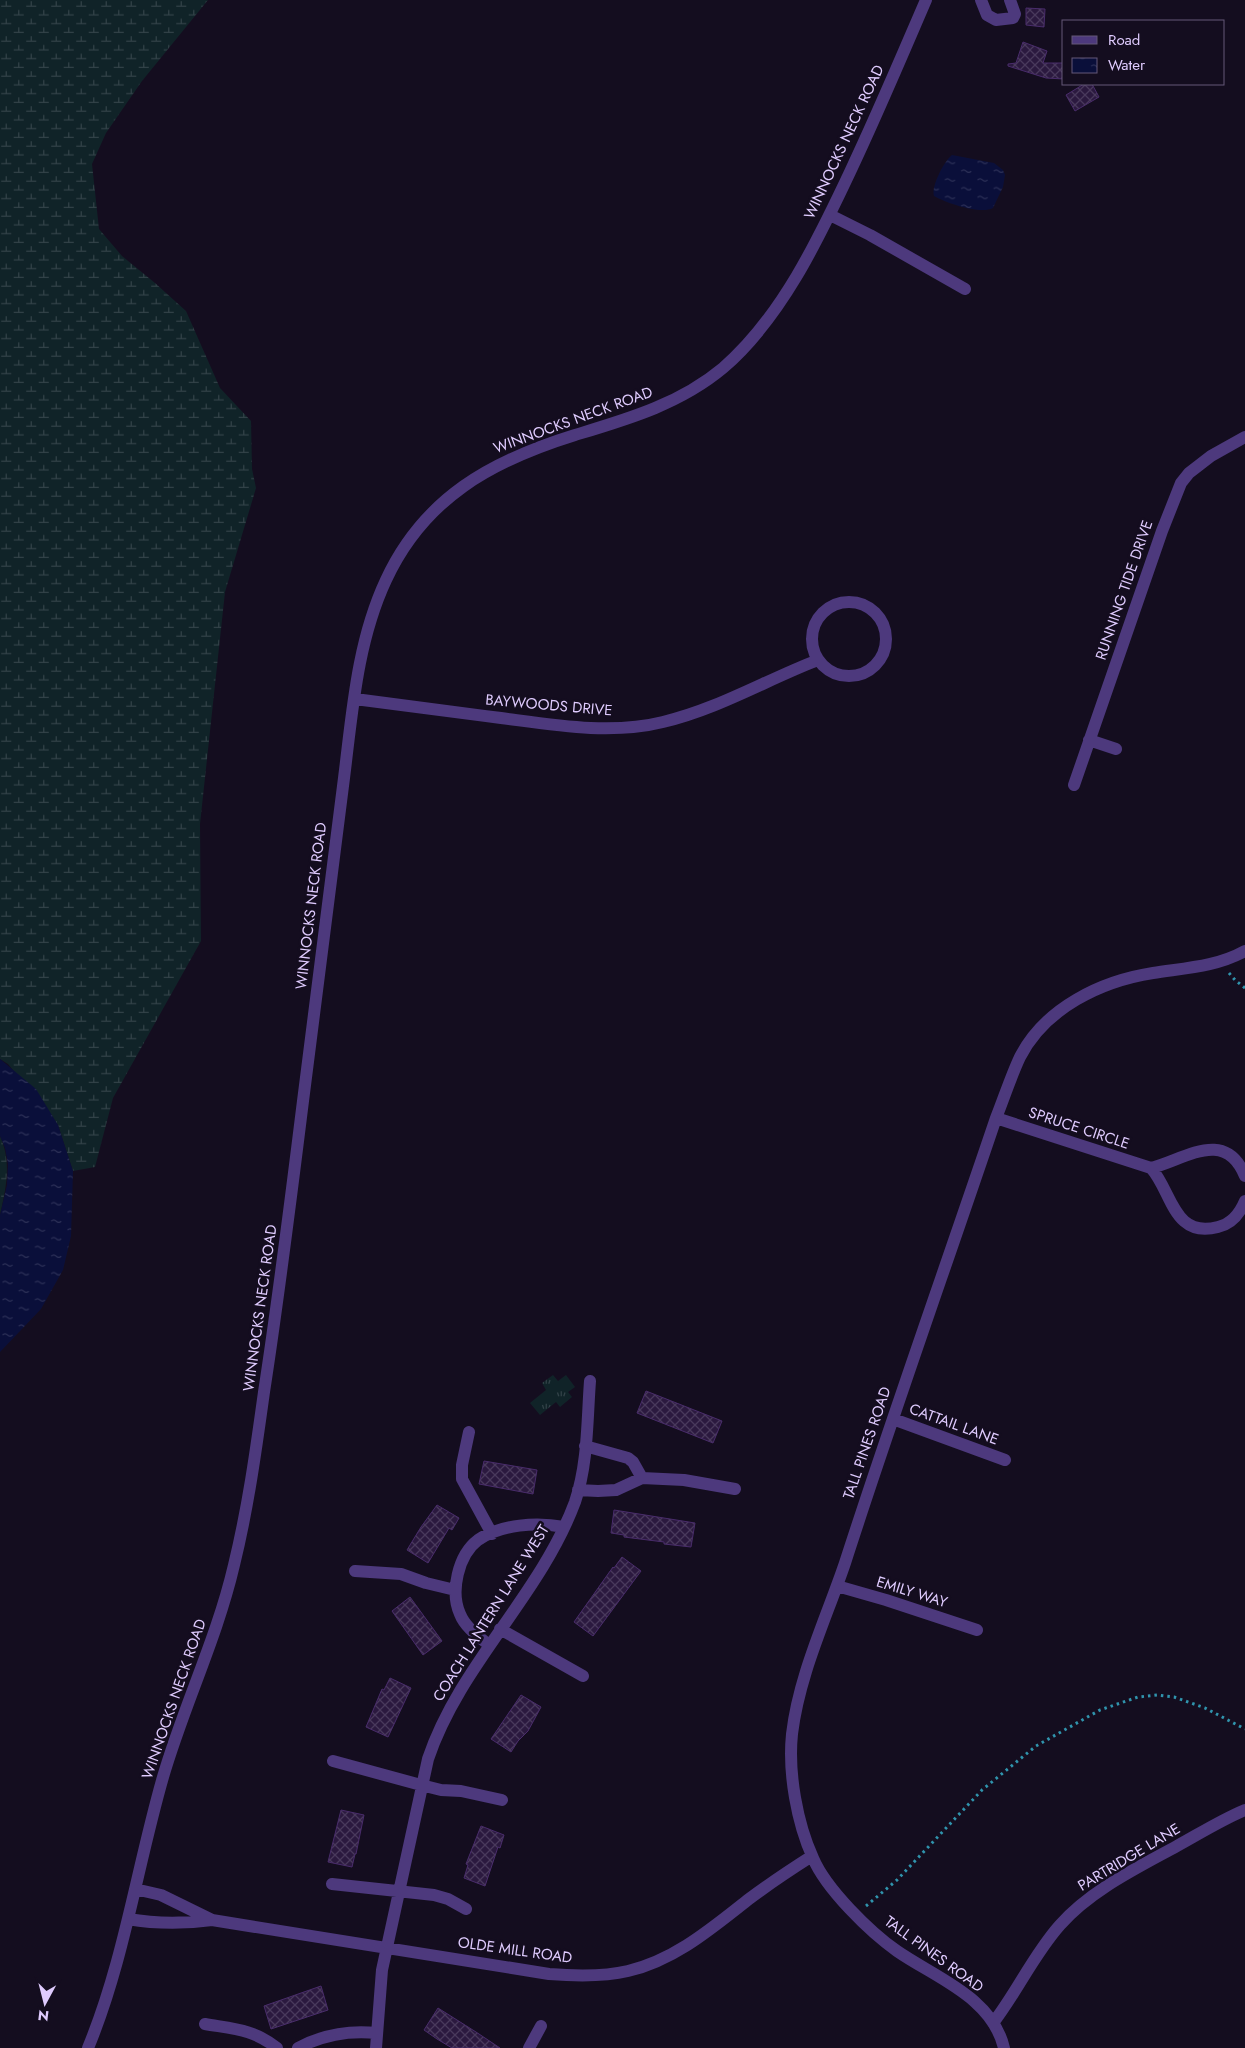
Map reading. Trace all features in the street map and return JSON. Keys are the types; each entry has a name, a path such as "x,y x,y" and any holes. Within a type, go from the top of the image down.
{"street":[{"name":"WINNOCKS NECK ROAD","path":"88,2048 113,1978 162,1780 220,1615 233,1573 244,1523 281,1281 354,699 361,658 369,628 386,580 410,538 436,509 471,479 514,456 644,413 691,391 717,372 743,349 775,309 798,273 830,215 926,0"},
{"path":"981,0 987,15 996,20 1013,18 1015,14 1010,0"},
{"path":"830,215 870,234 965,289"},
{"name":"RUNNING TIDE DRIVE","path":"1074,785 1165,522 1181,483 1189,473 1211,456 1245,437"},
{"path":"857,603 869,608 882,622 885,646 877,663 868,671 856,676 843,676 826,669 818,660 813,648 812,636 818,618 827,609 838,604 857,603"},
{"name":"BAYWOODS DRIVE","path":"354,699 535,722 600,728 625,728 662,723 695,713 818,660"},
{"path":"1089,740 1116,748"},
{"name":"TALL PINES ROAD","path":"1004,2048 1001,2037 984,2011 968,1997 890,1946 856,1914 824,1878 806,1842 795,1794 791,1755 795,1715 810,1658 837,1586 863,1502 996,1118 1020,1058 1030,1041 1049,1021 1072,1003 1094,990 1119,980 1211,965 1245,950"},
{"name":"SPRUCE CIRCLE","path":"996,1118 1151,1168"},
{"path":"1245,1176 1240,1166 1230,1156 1212,1149 1199,1150 1151,1168 1161,1181 1175,1212 1184,1221 1196,1227 1209,1229 1228,1223 1238,1215 1245,1201"},
{"name":"COACH LANTERN LANE WEST","path":"376,2048 379,1989 386,1948 421,1785 434,1742 460,1690 489,1644 534,1580 564,1528 578,1490 585,1446 590,1381"},
{"name":"CATTAIL LANE","path":"893,1419 1005,1460"},
{"path":"468,1432 462,1465 462,1479 492,1534"},
{"path":"585,1446 628,1458 633,1462 642,1478"},
{"path":"578,1490 616,1490 642,1478 684,1480 735,1489"},
{"path":"489,1644 472,1631 460,1616 455,1590 461,1566 469,1550 478,1541 492,1534 528,1524 550,1524 564,1528"},
{"path":"355,1571 401,1574 426,1583 455,1590"},
{"name":"EMILY WAY","path":"837,1586 977,1630"},
{"path":"500,1629 583,1676"},
{"path":"332,1761 442,1790 461,1791 502,1800"},
{"name":"PARTRIDGE LANE","path":"993,2023 1008,2004 1059,1927 1080,1906 1137,1869 1245,1810"},
{"name":"OLDE MILL ROAD","path":"135,1889 161,1895 212,1920 549,1974 584,1975 619,1973 643,1967 681,1949 812,1856"},
{"path":"332,1884 442,1897 466,1909"},
{"name":"OLDE MILL ROAD","path":"128,1919 156,1924 189,1924 212,1920"},
{"path":"205,2024 251,2032 276,2048"},
{"path":"529,2048 541,2026"},
{"path":"298,2048 335,2034 351,2031 377,2033"}],"path":[{"path":"1223,961 1234,980 1245,988"},
{"path":"856,1914 897,1880 990,1784 1036,1746 1100,1710 1138,1697 1157,1695 1174,1697 1205,1708 1245,1729"}],"green space":[{"path":"0,0 208,0 142,81 106,133 92,164 99,229 122,256 186,311 220,388 251,421 252,469 256,488 225,592 200,824 201,941 113,1098 95,1167 73,1171 58,1125 8,1064 0,1059"},
{"path":"0,1136 6,1156 7,1175 0,1215"},
{"path":"553,1375 558,1381 566,1375 575,1387 568,1392 572,1397 560,1407 556,1402 540,1415 530,1403 546,1390 542,1383"}],"water":[{"path":"952,155 994,163 1003,170 1005,175 1003,187 993,208 988,210 972,209 955,205 934,196 934,187 939,174"},
{"path":"0,1059 36,1089 58,1125 73,1171 71,1236 63,1270 41,1309 0,1352 0,1215 7,1185 8,1164 5,1148 0,1136"}],"building":[{"path":"1026,8 1045,9 1044,27 1026,25"},
{"path":"1023,42 1047,51 1043,63 1062,63 1062,79 1046,78 1008,66 1008,64 1016,63"},
{"path":"1082,85 1093,85 1099,97 1075,111 1066,95"},
{"path":"646,1391 722,1421 713,1443 637,1413"},
{"path":"484,1461 537,1470 533,1494 479,1484"},
{"path":"437,1505 459,1518 452,1530 449,1528 428,1563 407,1550"},
{"path":"614,1510 695,1523 691,1547 624,1537 624,1535 611,1533"},
{"path":"622,1557 641,1571 593,1636 574,1622"},
{"path":"410,1597 442,1641 423,1655 392,1611"},
{"path":"390,1678 411,1688 388,1737 366,1727 382,1689 384,1690"},
{"path":"521,1695 541,1707 528,1731 511,1752 491,1739"},
{"path":"341,1810 364,1815 352,1867 328,1862"},
{"path":"481,1826 504,1835 485,1886 464,1878 468,1865 466,1864"},
{"path":"321,1986 328,2010 271,2029 264,2006"},
{"path":"438,2008 500,2048 452,2048 437,2039 424,2030"}]}
